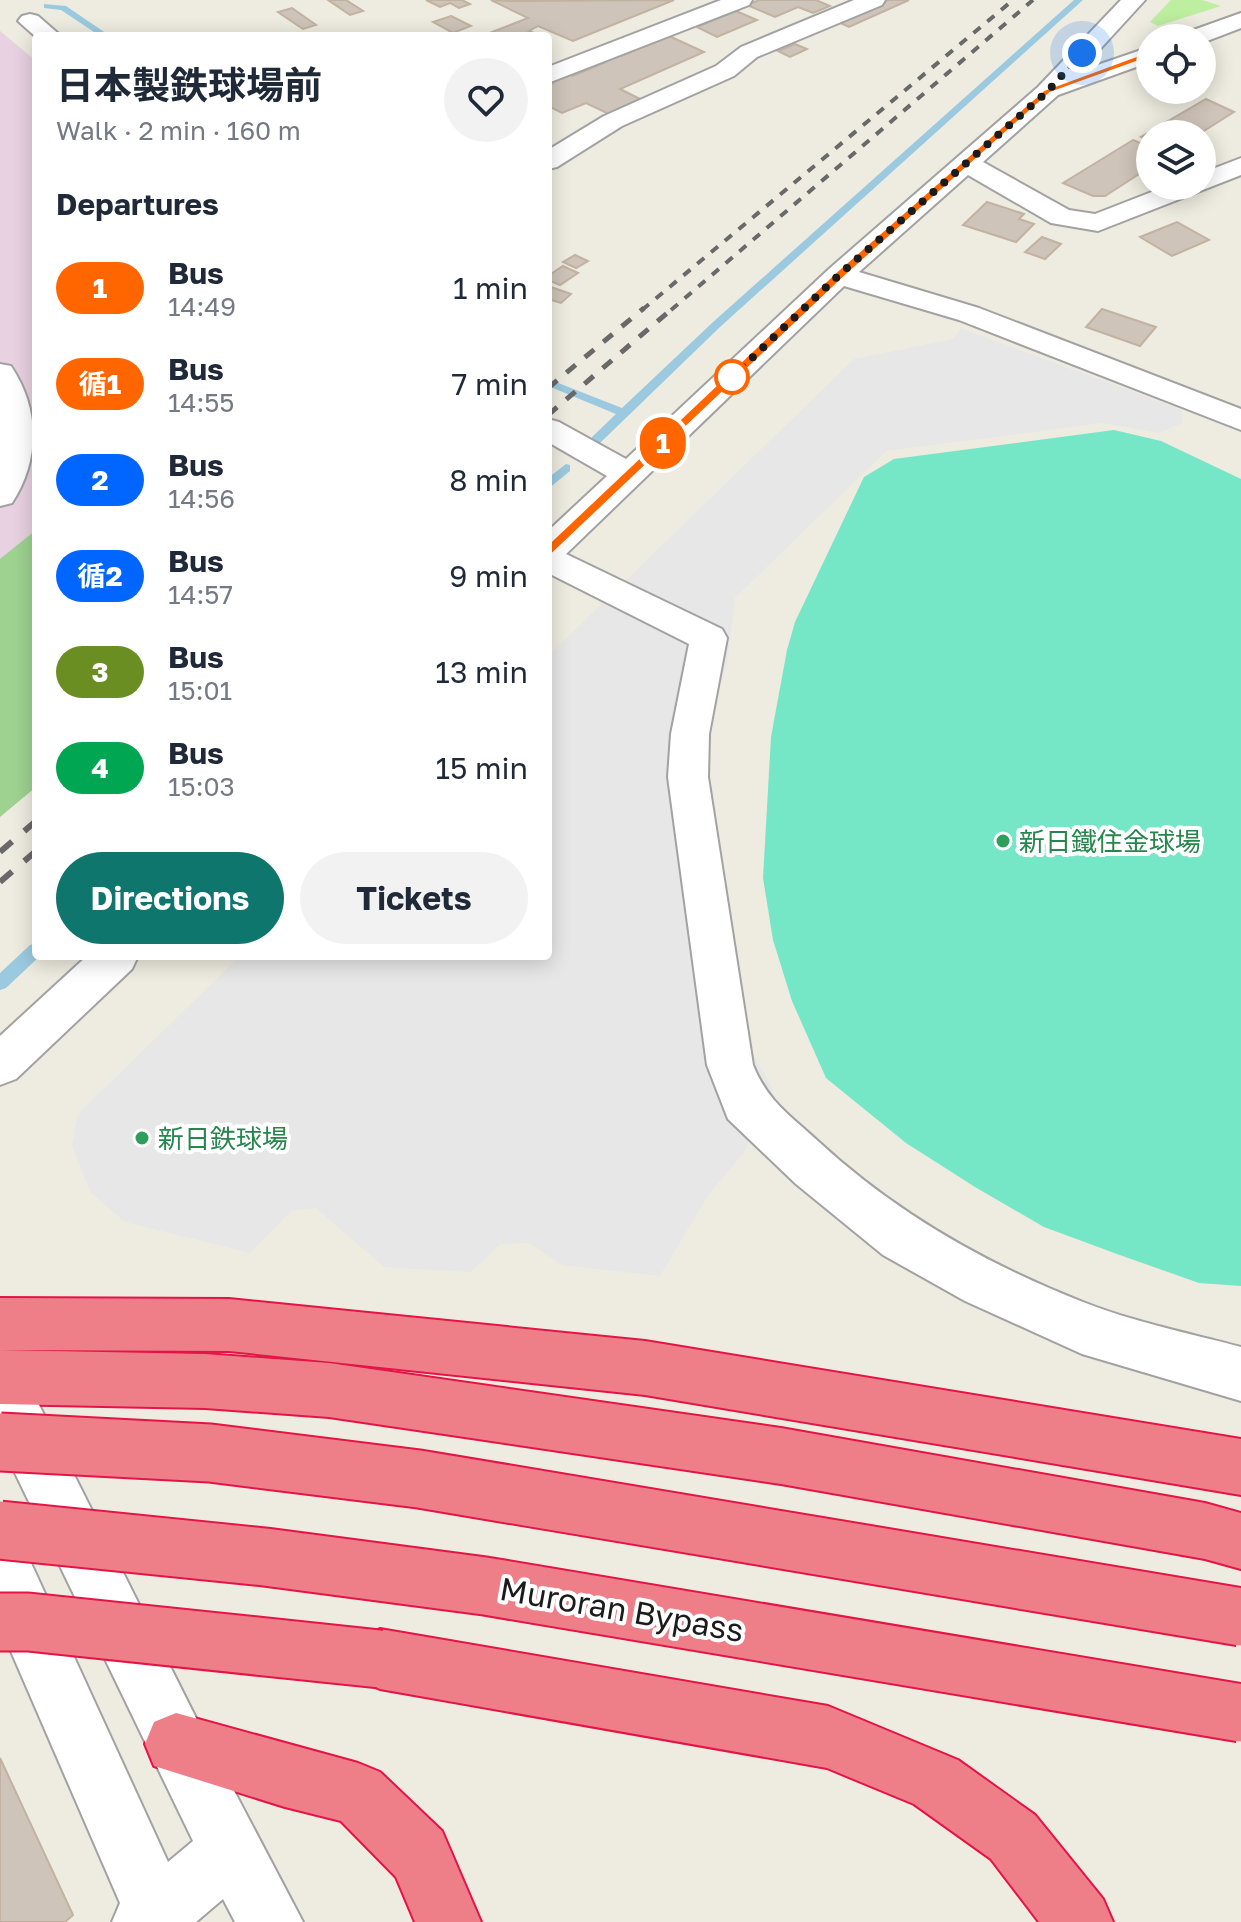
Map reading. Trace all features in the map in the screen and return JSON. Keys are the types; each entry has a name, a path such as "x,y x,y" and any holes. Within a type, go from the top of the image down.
{"highway":[{"path":"0,1324 229,1325 645,1368 1241,1467"},
{"path":"0,1377 205,1381 329,1390 781,1456 1205,1531 1241,1541"},
{"path":"0,1442 160,1448 450,1483 1241,1617"},
{"name":"Muroran Bypass","path":"0,1530 265,1557 485,1586 1241,1713"},
{"path":"0,1622 28,1622 380,1659 828,1737 936,1782 1013,1837 1080,1922"},
{"path":"176,1744 358,1794 419,1854 448,1922"}],"street":[{"path":"552,74 741,0"},
{"path":"552,159 613,121 725,71 749,52 874,0"},
{"path":"552,547 839,275 1047,92 1134,0"},
{"path":"1216,29 1241,20"},
{"path":"30,21 44,32"},
{"path":"1047,92 1136,59"},
{"path":"965,163 1061,217 1098,223 1156,200"},
{"path":"1216,176 1241,166"},
{"path":"839,275 969,314 1241,420"},
{"path":"0,373 9,394 20,441 11,478 0,495"},
{"path":"552,431 630,475"},
{"path":"552,561 709,638 690,734 688,777 730,1065 745,1104 813,1168 901,1238 983,1284 1082,1328 1241,1374"},
{"path":"0,1065 112,960"},
{"path":"0,1384 176,1744 270,1922"},
{"path":"0,1559 155,1919 232,1851"}],"shaded area":[{"path":"0,31 32,58 32,741 0,766"},
{"path":"961,328 1182,410 1182,423 1159,433 1102,423 886,451 735,598 727,666 699,747 738,1028 773,1089 744,1152 709,1194 660,1276 562,1265 529,1243 500,1244 471,1272 384,1267 316,1208 291,1211 250,1253 125,1222 90,1192 72,1145 78,1114 236,960 552,960 552,652 854,359 953,339"}],"green space":[{"path":"1171,0 1202,0 1221,6 1164,24 1150,22"},
{"name":"新日鐵住金球場","path":"1114,430 1161,441 1241,479 1241,1286 1199,1283 1044,1227 906,1143 826,1078 792,1001 773,940 763,878 771,737 787,650 795,622 864,477 894,459"},
{"path":"32,533 32,790 0,817 0,559"}],"building":[{"path":"328,0 346,0 363,11 350,15"},
{"path":"426,0 462,0 470,4 459,8 450,3 440,7"},
{"path":"491,0 674,0 573,41 538,26 529,31 532,32 492,32 528,18"},
{"path":"759,0 816,0 830,6 813,13 798,7 775,17 747,5"},
{"path":"887,0 909,0 849,27 838,22"},
{"path":"292,8 316,25 303,29 278,12"},
{"path":"736,11 757,20 717,37 697,27"},
{"path":"451,16 471,26 451,32 433,22"},
{"path":"669,36 704,52 620,89 642,100 609,114 586,103 562,113 552,108 552,77 564,72 573,76 604,63 596,59 613,52 621,56 635,50 629,46 647,39 654,42"},
{"path":"795,44 807,49 790,57 778,51"},
{"path":"1197,104 1216,104 1234,112 1216,123 1216,120 1170,120"},
{"path":"1133,140 1136,141 1136,176 1105,196 1093,196 1063,183"},
{"path":"987,202 1024,214 1019,219 1034,224 1016,242 963,225"},
{"path":"1177,222 1209,240 1172,256 1140,237"},
{"path":"1042,237 1061,244 1045,259 1025,252"},
{"path":"575,255 588,261 576,268 563,262"},
{"path":"563,266 578,273 560,285 552,282 552,273"},
{"path":"552,287 571,294 561,303 552,300"},
{"path":"1102,309 1156,327 1140,346 1086,327"},
{"path":"0,1758 73,1915 65,1922 0,1922"}],"waterway":[{"path":"596,440 716,325 1079,0"},
{"path":"47,6 63,8 100,32"},
{"path":"552,384 624,413"},
{"path":"552,481 566,468"},
{"path":"0,983 32,954"}],"railway":[{"path":"642,310 1013,0"},
{"path":"671,310 1033,0"},
{"path":"552,385 644,308"},
{"path":"552,412 673,308"},
{"path":"0,852 32,824"},
{"path":"0,882 32,854"}],"bus line":[{"name":"1","path":"552,547 839,275 1047,92 1136,59"}],"place":[{"name":"新日鐵住金球場","path":"1003,841"},
{"name":"新日鉄球場","path":"142,1138"}],"route":[{"path":"732,377 839,275 1047,92 1082,53"}]}
